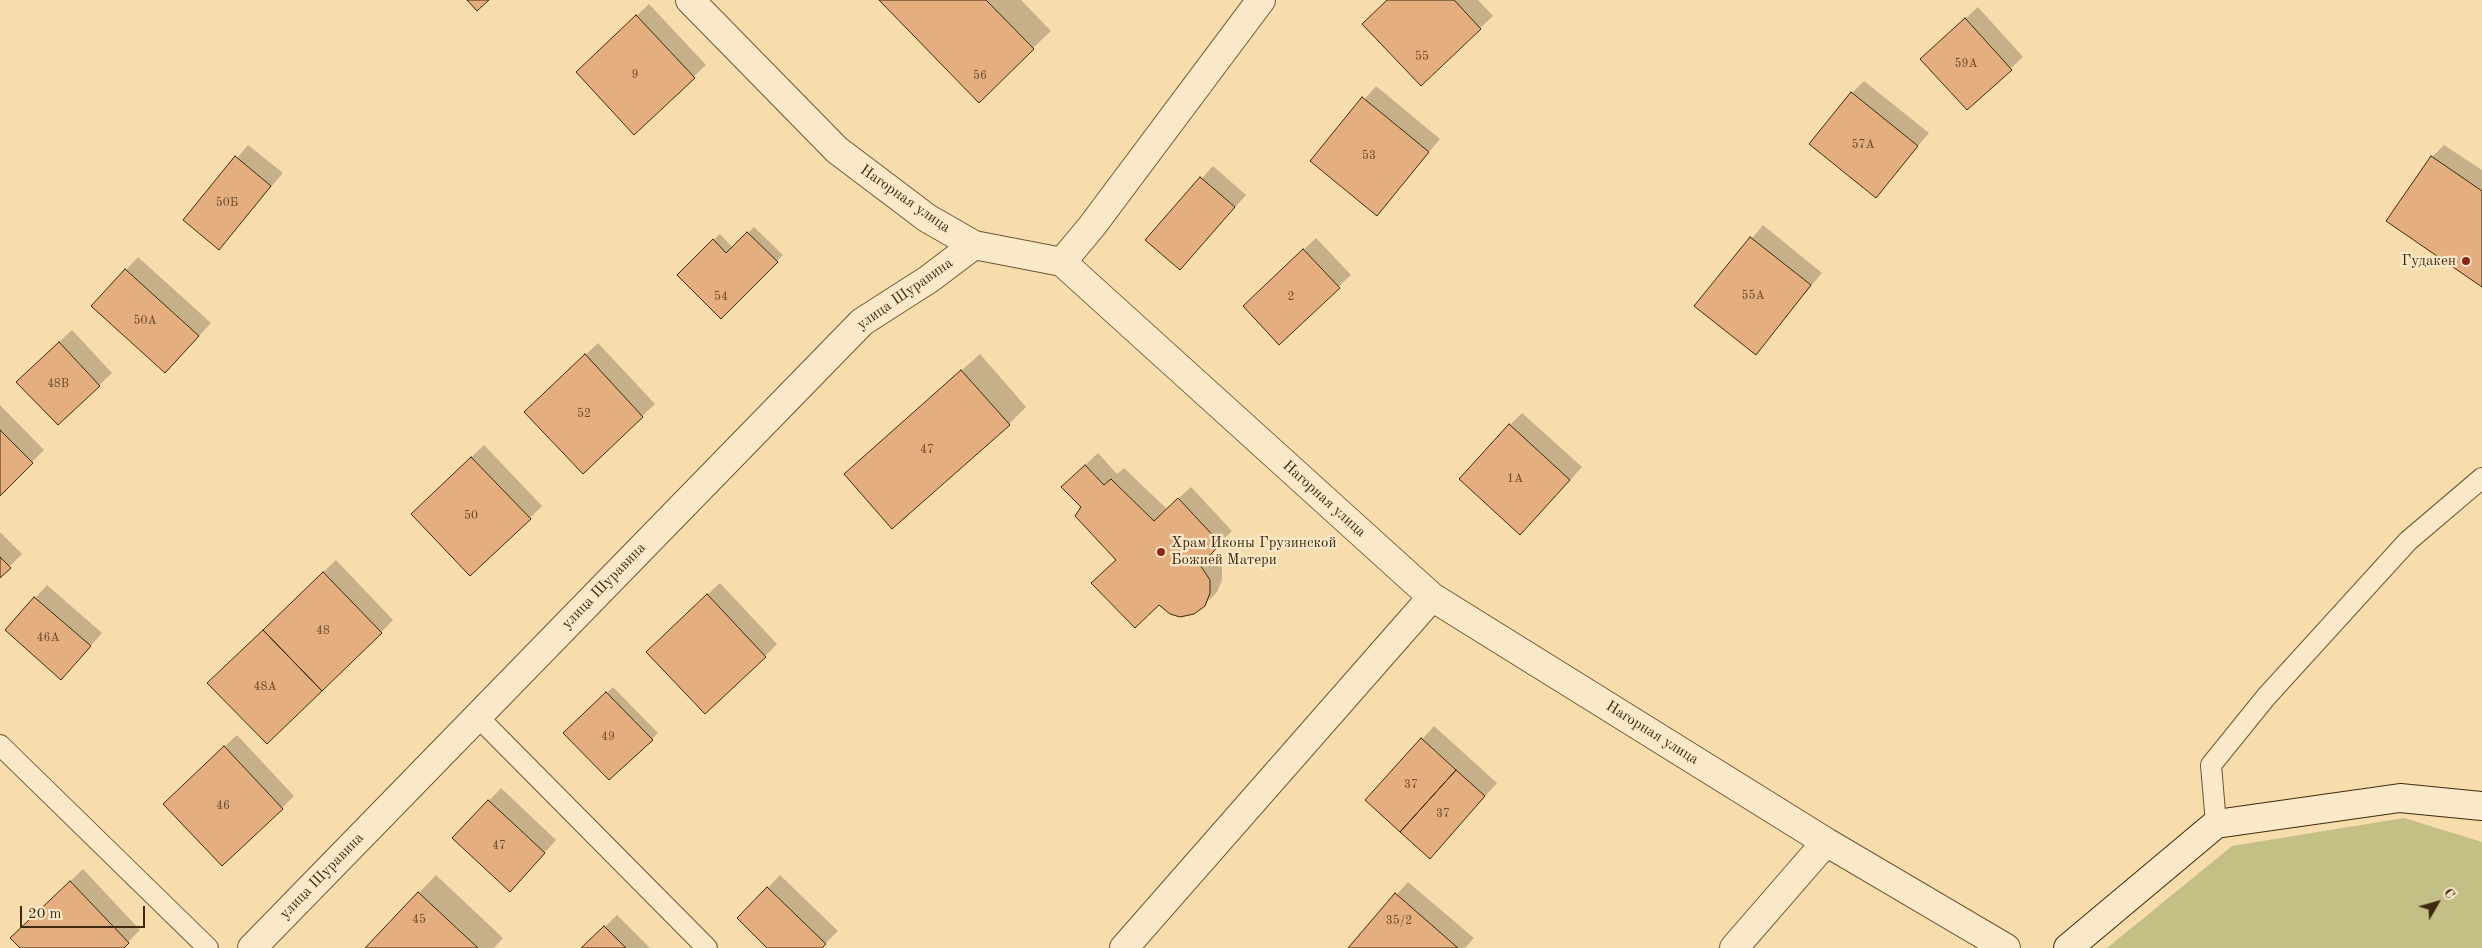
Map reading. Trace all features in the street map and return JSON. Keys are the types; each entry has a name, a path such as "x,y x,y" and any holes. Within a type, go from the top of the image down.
{"street":[{"name":"Нагорная улица","path":"690,0 837,150 927,218 974,245 1062,262 1432,597 1826,842 2006,948"},
{"path":"1062,262 1092,226 1261,0"},
{"name":"улица Шуравина","path":"252,948 862,322 929,279 974,245"},
{"path":"1124,948 1432,597"},
{"path":"2068,948 2216,824 2400,798 2482,806"},
{"path":"1734,948 1826,842"}],"lane":[{"path":"2216,824 2211,765 2266,697 2408,541 2482,478"},
{"path":"477,716 707,948"},
{"path":"0,746 208,948"}],"shaded area":[{"path":"2404,818 2482,842 2482,948 2107,948 2232,846"}],"building":[{"path":"467,0 489,0 477,11"},
{"path":"879,0 986,0 1034,49 979,103"},
{"path":"1387,0 1454,0 1481,29 1421,86 1362,24"},
{"path":"636,15 695,78 634,135 576,72"},
{"path":"1965,18 2012,70 1967,110 1920,59"},
{"path":"1851,92 1918,146 1876,198 1809,144"},
{"path":"1362,97 1429,152 1377,216 1310,161"},
{"path":"235,156 271,186 219,250 183,220"},
{"path":"2431,156 2482,191 2482,287 2386,221"},
{"path":"1200,177 1235,207 1180,270 1145,240"},
{"path":"747,232 778,262 721,319 677,275 713,239 726,253"},
{"path":"1750,237 1811,285 1756,355 1694,306"},
{"path":"1303,249 1340,288 1279,345 1243,306"},
{"path":"125,269 199,336 165,373 91,306"},
{"path":"59,342 100,386 58,425 16,382"},
{"path":"585,354 643,417 583,474 524,412"},
{"path":"961,370 1010,425 892,529 844,474"},
{"path":"1509,424 1570,480 1520,535 1459,479"},
{"path":"0,430 33,463 0,496"},
{"path":"471,457 531,519 470,576 411,514"},
{"name":"Храм Иконы Грузинской Божией Матери","path":"1085,465 1104,485 1111,479 1154,521 1178,498 1221,544 1200,565 1210,580 1210,593 1205,606 1194,614 1180,617 1170,614 1159,605 1135,628 1091,583 1116,560 1075,516 1081,507 1061,487"},
{"path":"0,557 11,568 0,578"},
{"path":"323,572 382,633 322,691 263,630"},
{"path":"707,594 766,657 705,714 646,652"},
{"path":"34,597 91,646 61,680 5,630"},
{"path":"263,630 322,691 267,744 207,683"},
{"path":"606,692 653,740 609,780 563,733"},
{"path":"1421,738 1456,770 1400,832 1365,800"},
{"path":"224,746 283,809 222,866 163,804"},
{"path":"1456,770 1485,796 1430,859 1400,832"},
{"path":"488,800 545,853 510,892 452,838"},
{"path":"70,881 129,943 124,948 20,948 10,938"},
{"path":"767,887 826,944 822,948 767,948 737,918"},
{"path":"418,892 478,948 365,948"},
{"path":"1395,893 1458,948 1348,948"},
{"path":"604,926 626,948 581,948"}],"place":[{"name":"Гудакен","path":"2466,261"},
{"name":"Храм Иконы Грузинской Божией Матери","path":"1161,552"}]}
